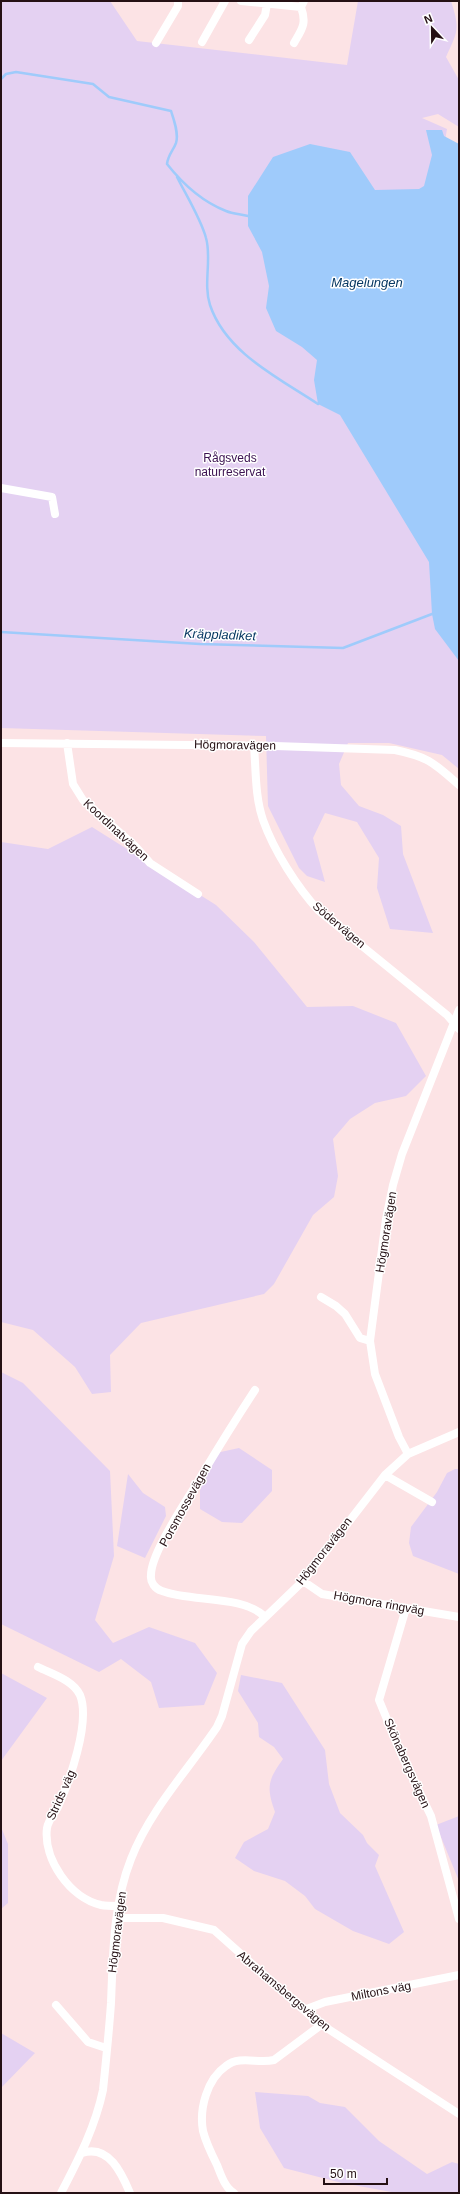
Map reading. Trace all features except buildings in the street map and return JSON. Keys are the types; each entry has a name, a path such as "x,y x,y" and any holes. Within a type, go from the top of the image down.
{"street":[{"path":"156,43 178,6 178,1"},
{"path":"202,42 225,1"},
{"path":"241,1 267,4 302,4 304,26 294,43"},
{"path":"249,40 265,15 267,4"},
{"path":"1,488 52,497 55,514"},
{"name":"Högmoravägen","path":"1,743 254,746 395,750 414,754 432,762 459,785"},
{"name":"Koordinatvägen","path":"67,743 73,784 82,800 130,840 150,862 198,894"},
{"name":"Södervägen","path":"254,746 263,820 296,883 306,898 319,912 392,969 447,1015 457,1026"},
{"name":"Högmoravägen","path":"61,2193 82,2153 100,2106 117,1918 131,1858 149,1824 170,1791 217,1727 242,1644 264,1616 303,1580 385,1474 408,1454 399,1436 375,1374 370,1341 373,1332 386,1219 393,1185 402,1154 457,1026 459,1010"},
{"path":"321,1297 336,1306 345,1314 360,1338 370,1341"},
{"name":"Porsmossevägen","path":"256,1390 228,1429 173,1522 156,1557 150,1575 154,1586 160,1591 185,1597 238,1604 258,1611 264,1616"},
{"path":"408,1454 459,1432"},
{"path":"385,1474 432,1502"},
{"name":"Högmora ringväg","path":"303,1580 322,1594 459,1617"},
{"name":"Skönabergsvägen","path":"406,1608 380,1700 403,1758 431,1816 459,1919"},
{"name":"Strids väg","path":"38,1667 67,1680 79,1694 82,1704 80,1739 73,1769 47,1827 47,1843 52,1860 62,1878 83,1897 100,1904 119,1906"},
{"name":"Abrahamsbergsvägen","path":"117,1918 163,1918 214,1930 321,2025 459,2114"},
{"name":"Miltons väg","path":"304,2010 325,2002 459,1975"},
{"path":"56,2005 88,2042 106,2048"},
{"path":"230,2192 203,2131 202,2111 210,2085 226,2066 233,2062 246,2060 267,2062 274,2060 321,2025"},
{"path":"82,2153 88,2151 102,2152 114,2163 122,2174 130,2193"}],"green space":[{"name":"Rågsveds naturreservat","path":"1,1 110,1 137,41 347,65 358,1 451,1 457,24 453,41 446,57 459,80 459,127 438,114 422,118 447,129 416,311 459,339 459,769 442,755 389,743 348,743 339,764 341,785 359,806 383,815 401,826 403,854 433,933 390,929 377,888 379,858 357,822 325,813 313,838 325,882 307,876 299,868 268,806 266,736 1,728"},
{"path":"92,827 216,905 254,942 307,1007 353,1006 396,1023 426,1076 406,1096 375,1103 350,1119 333,1139 338,1176 334,1197 313,1215 274,1284 264,1294 141,1323 110,1355 111,1392 92,1394 75,1367 33,1330 1,1322 1,842 48,849"},
{"path":"1,1372 23,1383 110,1471 114,1556 95,1620 113,1643 149,1627 195,1643 217,1673 204,1705 159,1708 151,1682 121,1659 99,1672 1,1624"},
{"path":"239,1448 272,1470 272,1491 242,1523 222,1522 200,1509 200,1490 216,1453"},
{"path":"455,1469 459,1469 459,1574 413,1556 409,1543 411,1527 437,1492 447,1473"},
{"path":"128,1474 143,1493 165,1507 166,1516 145,1558 117,1546"},
{"path":"1,1673 47,1698 1,1761"},
{"path":"241,1675 282,1683 325,1750 329,1784 340,1813 363,1835 367,1843 379,1855 375,1866 404,1932 389,1944 353,1931 315,1909 305,1896 285,1881 254,1871 235,1858 244,1842 268,1829 275,1812 270,1796 270,1784 274,1773 283,1759 274,1747 259,1737 258,1723 238,1691"},
{"path":"459,1816 459,1881 436,1825"},
{"path":"1,1827 8,1844 8,1903 1,1909"},
{"path":"1,2033 35,2053 1,2088"},
{"path":"255,2092 308,2096 320,2103 345,2107 379,2141 427,2174 452,2162 459,2164 459,2193 397,2193 342,2183 284,2168 260,2128"}],"water":[{"name":"Magelungen","path":"426,130 442,130 444,136 459,144 459,661 435,629 432,614 429,562 340,415 318,404 314,380 317,360 302,347 276,331 266,308 269,286 262,252 248,226 248,196 273,157 310,144 350,152 375,190 419,189 424,186 432,155"}],"waterway":[{"path":"1,79 6,74 16,72 93,84 109,97 171,111 176,127 177,139 168,158 167,164 186,185 209,203 229,212 248,216"},
{"path":"177,177 197,215 206,238 208,246 208,297 218,322 228,337 255,363 318,404"},
{"name":"Kräppladiket","path":"1,632 200,644 343,648 432,614"}]}
